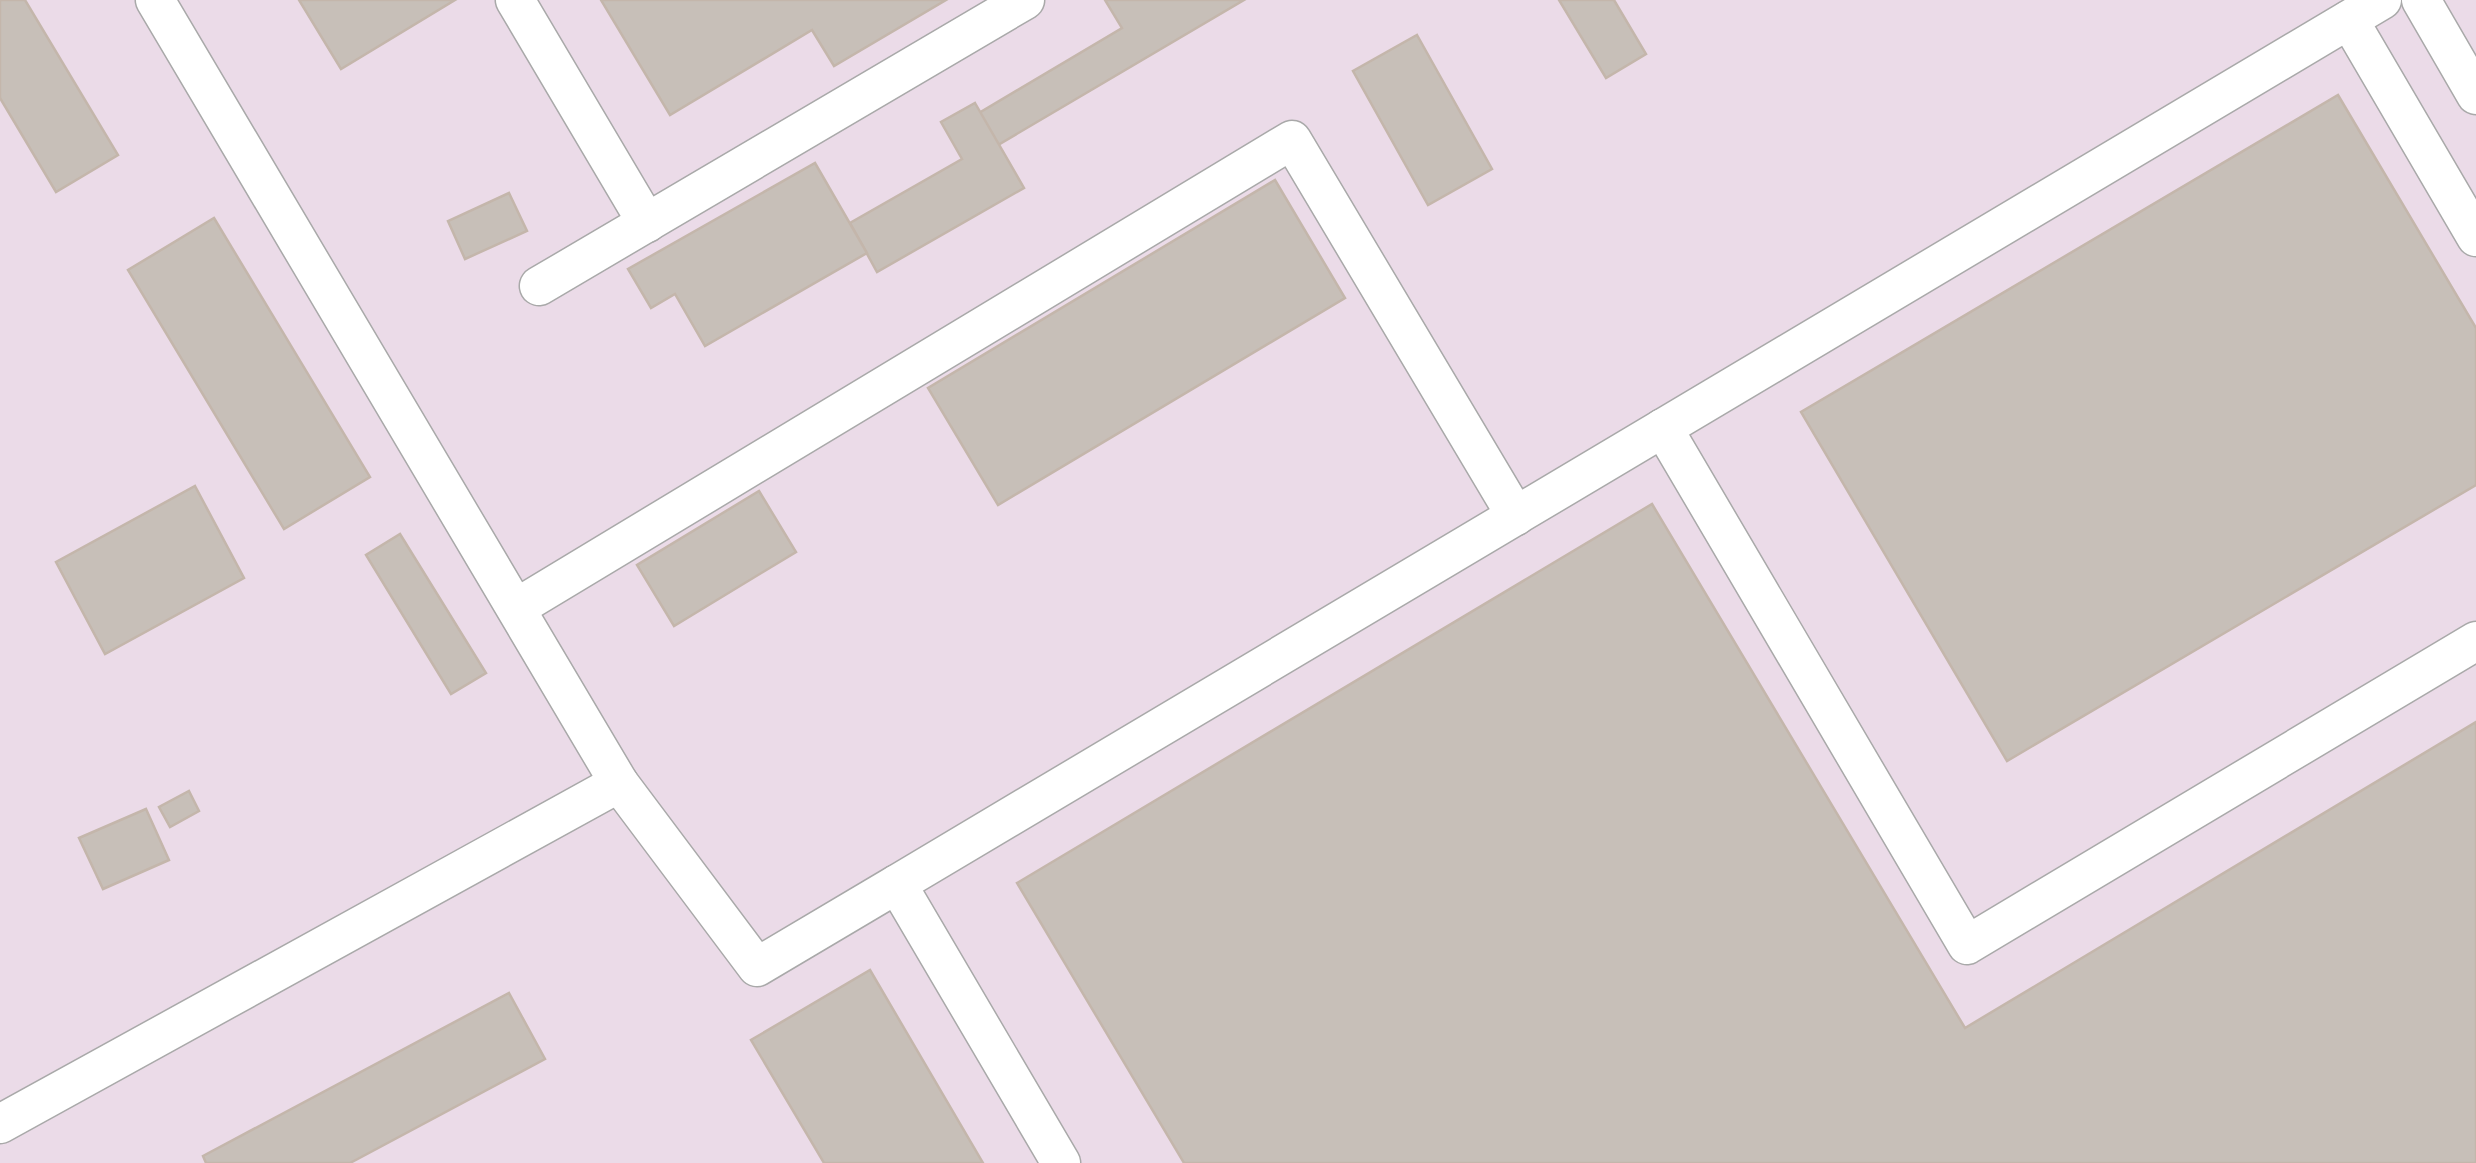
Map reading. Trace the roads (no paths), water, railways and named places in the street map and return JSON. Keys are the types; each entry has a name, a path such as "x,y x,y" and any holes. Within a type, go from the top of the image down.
{"lane":[{"path":"155,0 619,782 757,967 2382,0"},
{"path":"515,0 647,223"},
{"path":"539,286 1025,0"},
{"path":"2421,0 2476,95"},
{"path":"2348,20 2476,237"},
{"path":"516,608 1292,140 1516,516"},
{"path":"1663,428 1967,945 2476,641"},
{"path":"0,1124 619,782"},
{"path":"897,884 1061,1163"}]}
